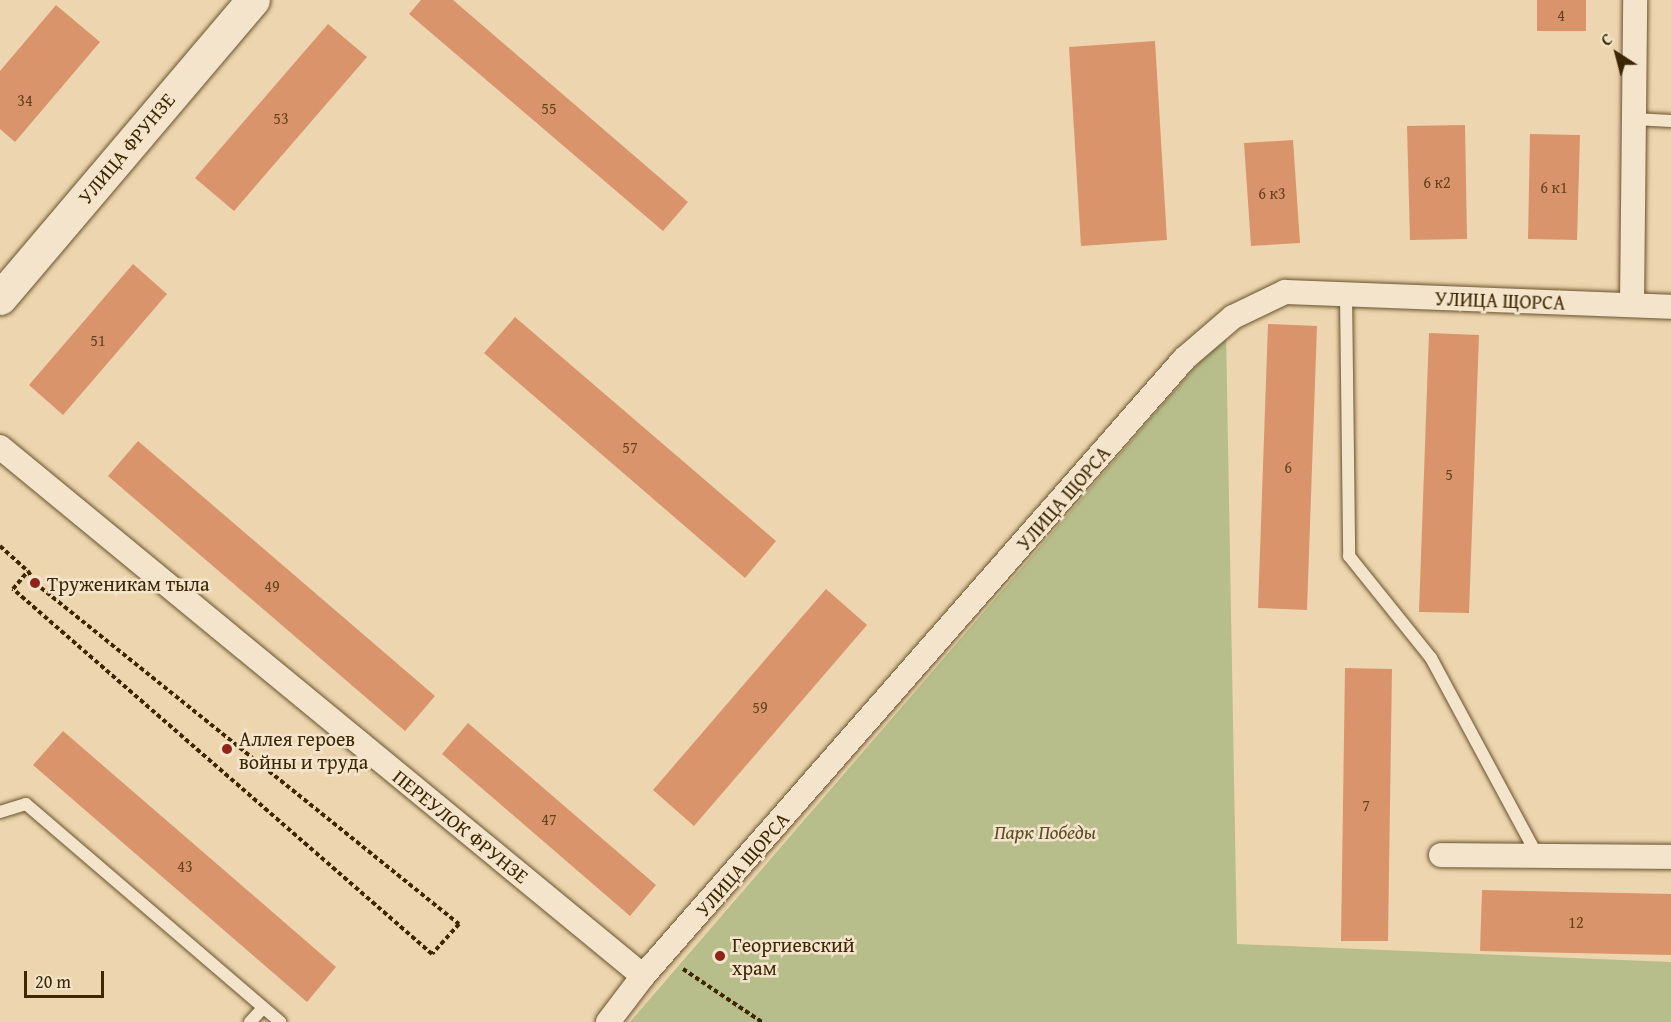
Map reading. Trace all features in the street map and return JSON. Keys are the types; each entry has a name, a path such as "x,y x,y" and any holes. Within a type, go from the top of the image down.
{"main road":[{"name":"УЛИЦА ФРУНЗЕ","path":"0,298 253,0"}],"street":[{"path":"1632,305 1635,0"},
{"name":"УЛИЦА ЩОРСА","path":"609,1022 643,976 1184,359 1233,317 1285,292 1671,307"},
{"name":"ПЕРЕУЛОК ФРУНЗЕ","path":"0,447 643,976"},
{"path":"1441,855 1671,857"}],"lane":[{"path":"1634,119 1671,121"},
{"path":"1346,294 1349,556 1431,658 1537,855"},
{"path":"0,812 26,804 280,1022"},
{"path":"250,1022 263,1008"}],"path":[{"path":"0,546 28,571 35,583 459,924 432,954 13,589 28,571"},
{"path":"662,955 762,1022"}],"green space":[{"name":"Парк Победы","path":"1226,331 1237,944 1671,962 1671,1022 630,1022"}],"building":[{"path":"421,0 453,0 688,202 663,231 409,14"},
{"path":"1537,0 1586,0 1586,31 1537,31"},
{"path":"56,5 100,42 15,142 0,129 0,71"},
{"path":"328,24 367,57 234,211 195,178"},
{"path":"1155,41 1167,240 1081,246 1069,47"},
{"path":"1465,125 1467,239 1410,240 1407,126"},
{"path":"1530,134 1580,135 1577,240 1528,239"},
{"path":"1293,140 1300,243 1251,246 1244,143"},
{"path":"133,264 167,294 63,415 29,385"},
{"path":"515,317 776,541 745,578 484,353"},
{"path":"1268,324 1317,326 1307,610 1258,608"},
{"path":"1429,333 1479,335 1469,613 1419,612"},
{"path":"138,441 435,696 405,731 108,476"},
{"path":"826,589 867,625 694,826 653,790"},
{"path":"1345,668 1392,669 1388,941 1341,941"},
{"path":"468,723 656,885 630,916 442,754"},
{"path":"63,731 336,967 307,1002 33,765"},
{"path":"1482,890 1671,894 1671,955 1480,951"}],"place":[{"name":"Труженикам тыла","path":"35,583"},
{"name":"Аллея героев войны и труда","path":"227,749"},
{"name":"Георгиевский храм","path":"720,956"}]}
